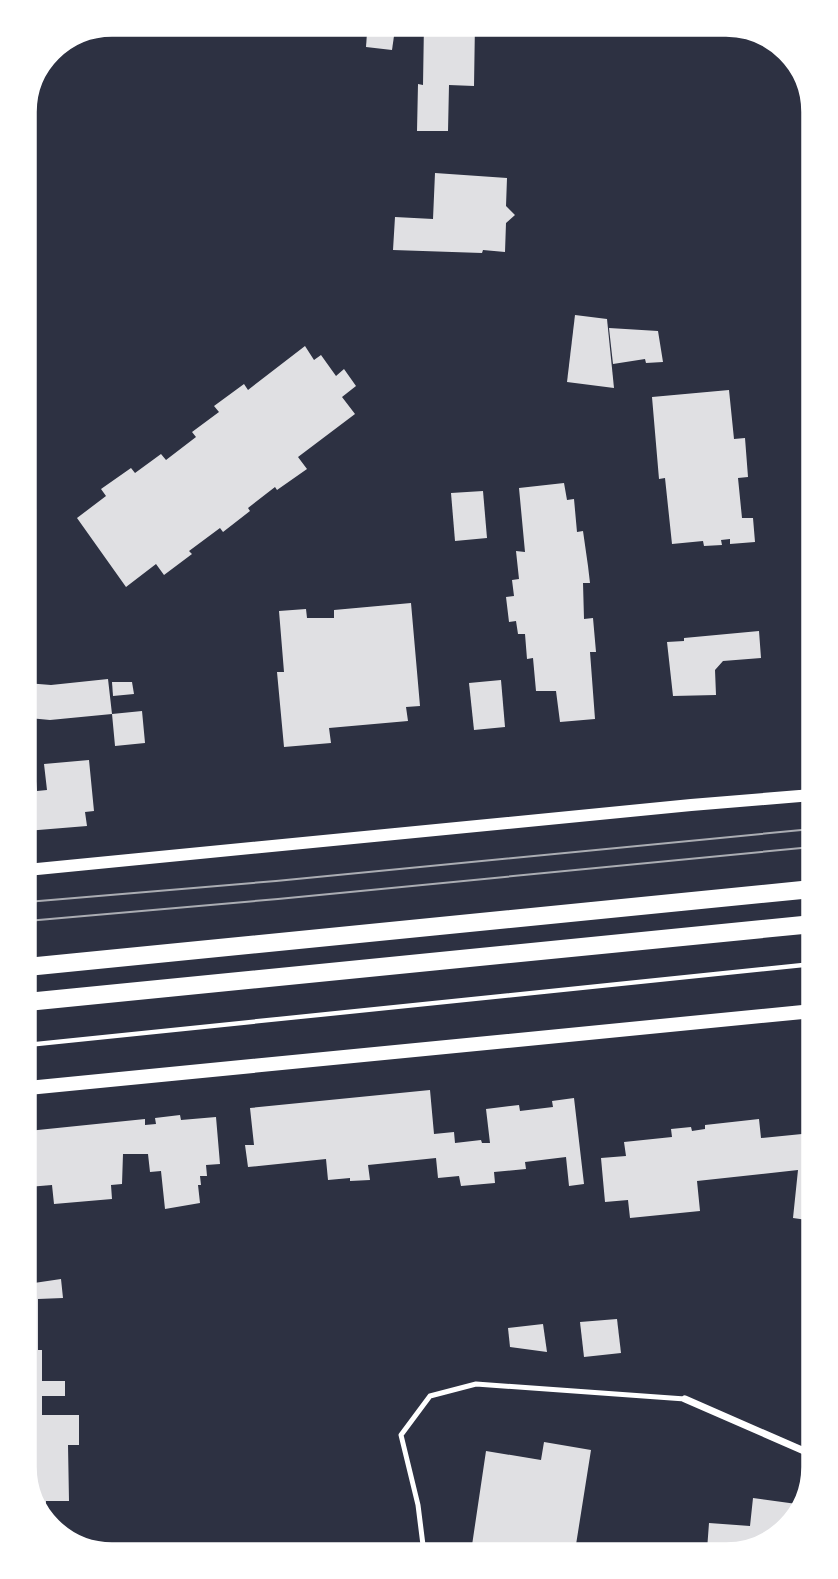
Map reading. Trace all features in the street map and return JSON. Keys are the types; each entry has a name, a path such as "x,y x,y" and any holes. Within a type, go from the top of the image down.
{"main road":[{"path":"35,966 803,890"},
{"path":"35,1001 803,925"},
{"path":"35,1087 803,1012"}],"street":[{"path":"35,869 803,796"},
{"path":"685,1399 803,1451"}],"lane":[{"path":"424,1544 418,1505 401,1436 430,1396 475,1384 685,1399"}],"path":[{"path":"35,1044 803,965"}],"building":[{"path":"367,35 394,36 392,50 366,47"},
{"path":"424,35 475,35 474,86 449,85 448,131 417,131 418,84 423,85"},
{"path":"435,173 507,178 506,206 515,215 506,223 505,252 393,250 395,217 433,219"},
{"path":"575,315 607,319 614,388 567,382"},
{"path":"609,328 658,331 663,362 646,363 645,359 613,364"},
{"path":"305,346 314,360 321,355 336,376 344,369 356,386 342,397 355,414 298,457 307,469 277,490 275,487 223,532 220,528 189,551 192,554 164,575 156,564 126,587 77,518 106,496 101,489 131,468 135,473 161,454 166,460 196,437 192,432 219,412 214,406 244,384 248,390"},
{"path":"729,390 734,439 745,438 748,477 738,478 742,518 753,518 755,542 730,544 730,539 721,540 722,545 704,546 703,541 672,544 665,478 659,479 652,397"},
{"path":"564,483 567,500 574,499 577,532 583,531 588,566 590,583 583,583 584,619 593,618 596,652 590,652 595,719 560,722 556,691 536,691 533,658 527,659 525,634 518,634 516,621 509,622 506,597 514,596 512,580 519,579 516,551 525,552 519,488"},
{"path":"483,491 487,538 455,541 451,493"},
{"path":"411,603 420,706 406,707 408,721 329,728 331,743 284,747 277,672 284,672 279,611 306,609 307,618 334,618 334,610"},
{"path":"759,631 761,658 723,661 715,670 716,695 673,696 667,642"},
{"path":"108,679 112,714 50,720 35,719 35,684 51,685"},
{"path":"501,680 505,727 474,730 469,683"},
{"path":"112,682 132,682 134,694 113,696"},
{"path":"142,711 145,743 115,746 112,714"},
{"path":"89,760 94,811 85,812 87,826 35,830 35,771 37,791 47,790 44,764"},
{"path":"430,1090 434,1134 454,1132 455,1143 481,1140 482,1143 490,1143 486,1109 519,1105 520,1111 553,1107 552,1101 574,1098 584,1184 569,1186 566,1157 525,1162 526,1169 494,1172 495,1183 461,1186 459,1176 438,1178 436,1158 368,1165 370,1180 350,1181 350,1178 328,1180 326,1159 248,1167 245,1145 254,1145 250,1108"},
{"path":"180,1115 181,1120 216,1117 220,1164 206,1165 207,1176 200,1176 200,1203 165,1209 161,1171 150,1172 148,1154 123,1154 122,1184 111,1185 112,1199 54,1204 52,1185 35,1186 35,1130 145,1119 145,1125 156,1124 155,1118"},
{"path":"759,1119 761,1138 802,1134 803,1124 803,1219 793,1218 798,1170 697,1181 700,1211 630,1218 628,1200 605,1202 601,1158 626,1156 624,1142 672,1137 671,1129 691,1127 692,1131 705,1129 705,1125"},
{"path":"61,1279 63,1298 38,1299 38,1350 42,1350 42,1381 65,1381 65,1396 42,1396 42,1415 79,1415 79,1445 68,1445 69,1501 46,1501 46,1507 36,1482 35,1467 35,1283"},
{"path":"617,1319 621,1353 584,1357 580,1322"},
{"path":"543,1324 547,1352 510,1347 508,1328"},
{"path":"544,1442 591,1450 576,1544 472,1544 486,1451 541,1460"},
{"path":"753,1498 794,1504 784,1518 765,1534 741,1543 707,1544 709,1523 750,1526"}],"tram line":[{"path":"35,901 803,830"},
{"path":"35,920 803,848"}]}
